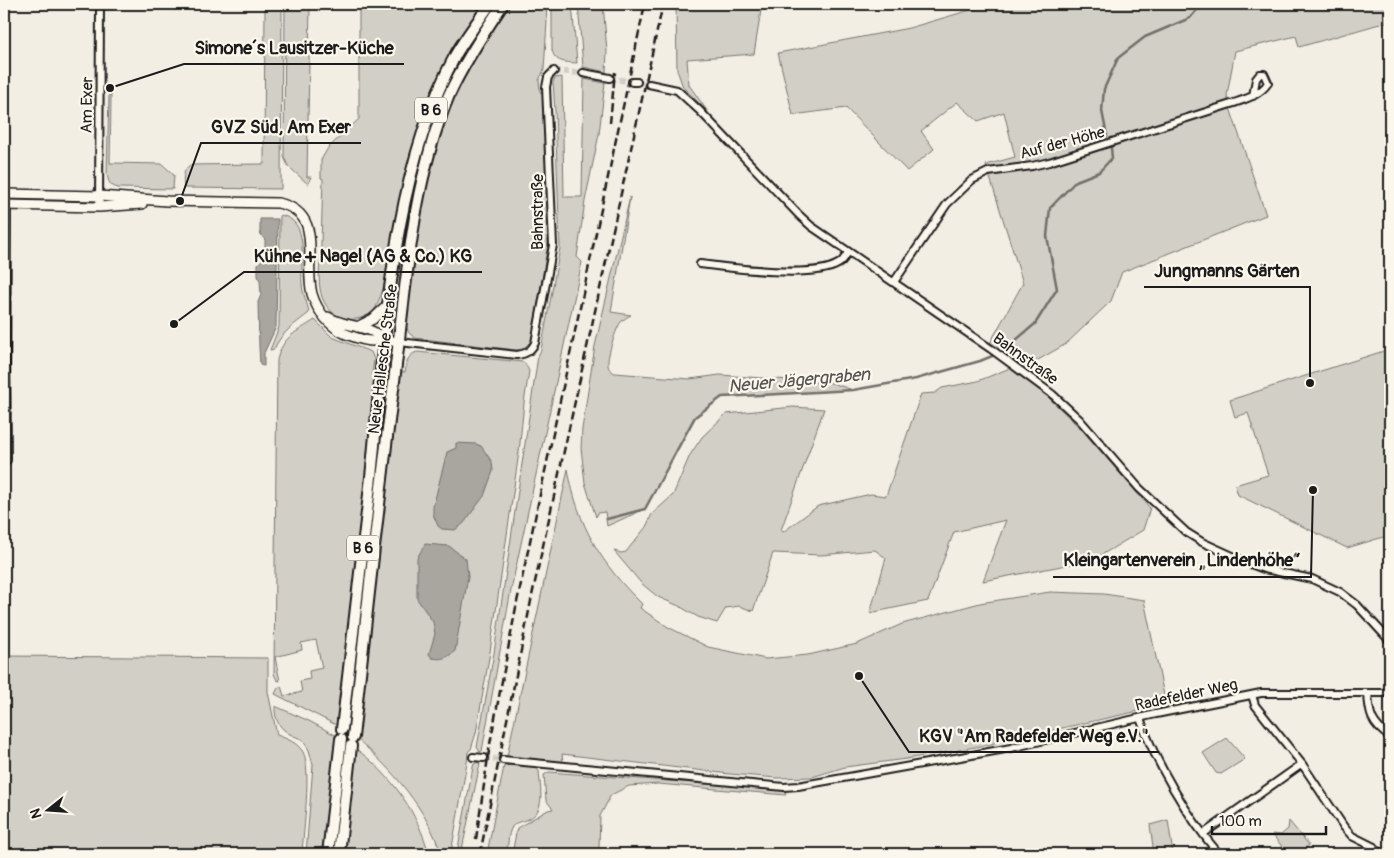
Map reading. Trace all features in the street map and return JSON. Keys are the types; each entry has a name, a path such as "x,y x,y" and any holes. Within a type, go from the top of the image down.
{"main road":[{"name":"Neue Hallesche Straße","path":"328,854 389,304 400,227 414,161 433,106 456,53 490,4"},
{"name":"Neue Hallesche Straße","path":"339,854 414,219 425,165 449,95 483,33 503,4"}],"street":[{"name":"Am Exer","path":"99,207 100,4"},
{"name":"Bahnstraße","path":"399,342 517,355 528,352 535,343 553,244 546,87 548,77 554,71"},
{"path":"582,73 610,78"},
{"name":"Bahnstraße","path":"649,84 677,90 700,111 798,215 811,226 992,349 1065,405 1138,488 1186,532 1202,542 1248,564 1312,579 1340,592 1357,605 1390,641"},
{"name":"Auf der Höhe","path":"894,282 947,204 972,180 988,172 1049,162 1253,96"},
{"path":"7,460 5,194 99,196 168,202"},
{"path":"5,205 99,207 168,202 278,202 295,208 307,226 311,254 312,293 322,313 333,326 345,333 368,340 399,342"},
{"path":"700,264 753,270 819,270 841,263 848,252"},
{"path":"357,327 373,320 389,304"},
{"path":"322,313 336,322 373,330 385,340"},
{"name":"Radefelder Weg","path":"503,760 784,787 798,786 1011,748 1140,718 1261,693 1390,693"},
{"path":"1368,693 1371,718 1390,737"},
{"path":"1252,695 1255,705 1302,764 1348,832 1358,840 1374,847 1381,854"},
{"path":"1140,718 1145,734 1160,764 1203,834 1219,854"},
{"path":"472,757 484,758"},
{"path":"1203,834 1302,764"}],"shaded area":[{"path":"265,4 282,4 281,189 184,188 184,172 190,165 264,164"},
{"path":"285,4 310,4 307,177 311,177 308,184 288,166 284,157"},
{"path":"359,4 483,4 467,28 440,77 420,128 398,209 388,270 377,305 368,315 351,319 338,316 330,310 324,302 319,283 323,179 321,178 321,160 328,148 359,119"},
{"path":"510,4 546,4 547,22 544,70 539,80 540,92 543,93 548,243 532,340 523,349 516,350 415,338 409,333 406,326 425,180 447,110 473,55 498,17"},
{"path":"552,4 572,4 577,63 558,60 553,54"},
{"path":"578,4 603,4 607,51 606,72 583,67"},
{"path":"676,4 762,4 754,54 687,59 689,85 708,112 683,87 677,70"},
{"path":"991,4 1390,4 1390,21 1299,47 1296,36 1235,51 1227,95 1266,215 1122,272 1111,301 1066,344 1031,364 990,343 1023,283 986,165 1015,157 1004,112 978,121 957,102 921,131 934,149 907,171 846,108 793,115 778,53 909,28"},
{"path":"562,77 564,197 582,197 584,79 605,83 599,134 585,201 577,257 582,262 511,590 482,751 480,752 477,747 494,653 538,356 541,350 560,248 553,82 555,78"},
{"path":"109,94 111,94 110,163 162,164 174,175 173,189 118,188 110,183 107,173"},
{"path":"630,197 611,312 631,315 621,322 614,336 608,360 611,371 615,373 690,379 720,375 832,383 853,390 722,397 694,417 645,509 607,526 605,512 598,513 596,517 585,483 581,448 582,429 595,346"},
{"path":"280,215 290,218 300,233 302,243 302,287 309,313 289,329 274,349 270,350 279,327"},
{"path":"260,219 278,219 276,327 264,353 264,366 260,365 259,347 258,302 261,295 258,264 265,256 265,240 260,233"},
{"path":"315,320 332,337 371,352 374,359 372,374 377,375 338,726 275,694 281,686 284,696 302,692 300,681 310,679 309,671 322,668 316,640 301,643 302,650 275,657 280,681 277,680 274,674 277,360 286,340"},
{"path":"1390,349 1390,535 1347,548 1238,495 1235,485 1268,475 1248,413 1235,417 1230,400"},
{"path":"417,352 523,362 529,371 490,652 476,733 471,749 468,752 452,847 447,854 441,854 427,822 407,791 383,763 357,739 400,372 405,372 409,357"},
{"path":"1010,368 1048,397 1082,430 1150,508 1143,530 1093,560 983,581 1006,520 954,532 928,601 870,613 886,558 875,550 821,555 773,553 753,611 739,606 726,608 717,623 698,617 658,597 641,583 614,551 626,552 646,527 652,514 673,495 690,455 702,437 726,414 793,407 824,409 781,530 783,532 818,506 871,494 886,496 921,394 935,393 942,388 978,381"},
{"path":"456,443 481,446 492,462 493,471 484,496 464,523 455,530 442,529 438,526 433,514 433,507 447,452 456,448"},
{"path":"568,469 578,509 593,543 627,589 642,604 640,608 668,627 708,647 766,659 808,655 857,644 902,624 980,603 1050,592 1104,594 1144,600 1166,705 981,746 845,767 812,777 777,778 730,774 562,754 563,762 509,757 507,756"},
{"path":"425,544 449,546 466,559 468,577 455,651 442,659 432,658 429,654 435,634 433,622 417,599 417,558"},
{"path":"4,656 268,658 268,692 277,735 292,741 298,746 306,760 307,786 302,854 4,854"},
{"path":"275,706 337,736 324,854 306,854 313,765 309,750 302,739 291,735 282,728 275,713"},
{"path":"1227,738 1245,759 1221,774 1216,773 1203,753"},
{"path":"356,749 381,770 402,796 418,824 429,854 344,854"},
{"path":"478,762 480,764 461,854 455,854 458,848 473,767"},
{"path":"518,764 532,766 539,771 540,806 533,817 513,825 509,833 506,854 487,854 504,766"},
{"path":"549,772 785,790 786,795 658,784 629,786 611,795 600,816 599,847 601,854 512,854 517,828 553,809 546,800 544,775"},
{"path":"1168,820 1173,854 1154,854 1150,825"},
{"path":"1289,821 1309,845 1298,854 1288,854 1272,834 1281,835 1288,829"}],"waterway":[{"name":"Neuer Jägergraben","path":"1107,136 1102,111 1104,89 1118,58 1145,37 1190,18 1202,4"},
{"name":"Neuer Jägergraben","path":"607,519 645,509 695,417 722,397 853,390 916,379 980,361 1002,352 1035,324 1057,289 1047,236 1050,208 1076,181 1099,172 1112,158 1111,148"}],"tunnel":[{"path":"554,71 583,73"},
{"path":"610,78 632,82"},
{"path":"637,82 649,84"},
{"path":"484,758 503,760"}],"railway":[{"path":"476,839 490,744 517,602 645,4"},
{"path":"480,854 533,591 663,4"},
{"path":"610,123 615,72"},
{"path":"4,650 9,650"}],"place":[{"name":"Simone´s Lausitzer-Küche","path":"110,88"},
{"name":"GVZ Süd, Am Exer","path":"180,201"},
{"name":"Kühne + Nagel (AG & Co.) KG","path":"174,324"},
{"name":"Jungmanns Gärten","path":"1310,383"},
{"name":"Kleingartenverein „Lindenhöhe“","path":"1313,490"},
{"name":"KGV \"Am Radefelder Weg e.V.\"","path":"859,676"}]}
